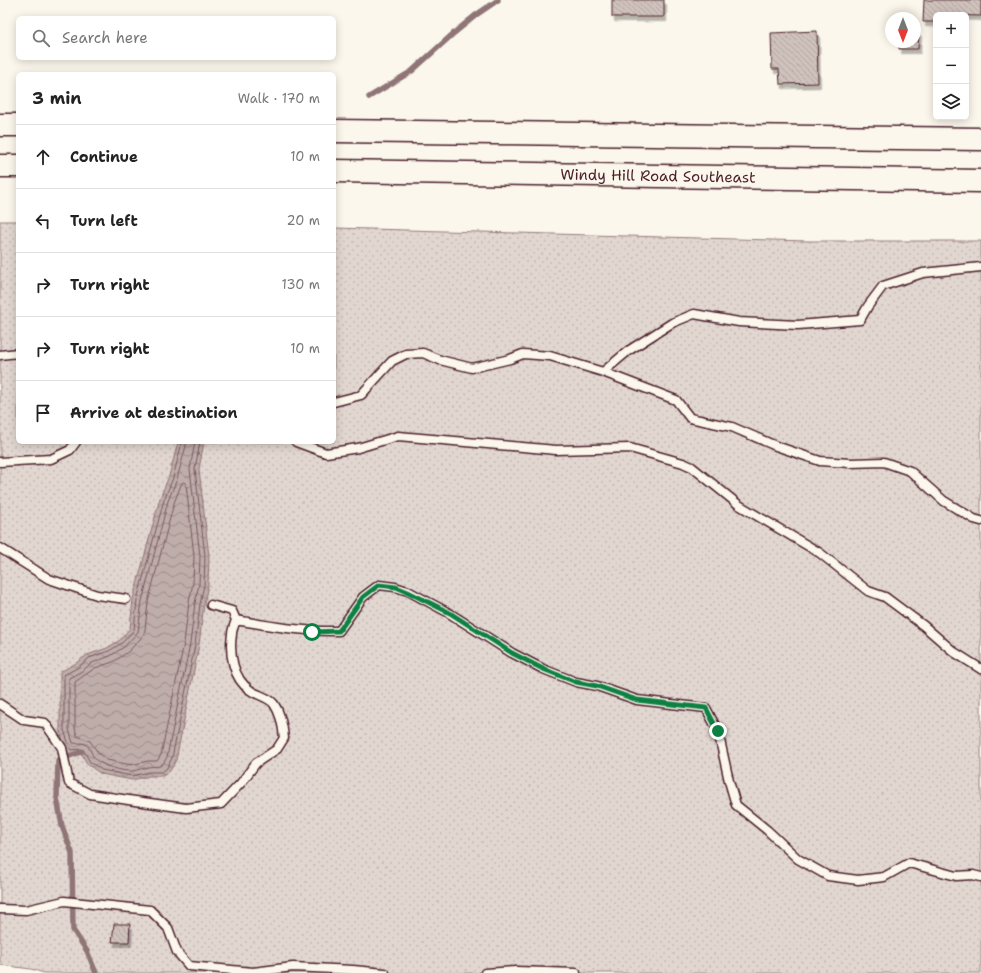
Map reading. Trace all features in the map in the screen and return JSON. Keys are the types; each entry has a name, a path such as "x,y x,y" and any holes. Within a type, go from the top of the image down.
{"main road":[{"path":"0,125 16,125"},
{"path":"336,131 981,139"},
{"path":"0,166 16,166"},
{"name":"Windy Hill Road Southeast","path":"336,171 981,181"}],"lane":[{"path":"603,372 628,351 672,323 694,314 739,322 798,325 860,320 868,306 883,286 923,273 981,267"},
{"path":"336,401 360,395 392,361 406,354 423,352 440,360 472,368 510,359 523,354 550,356 603,372 676,400 690,418 732,427 776,446 820,461 850,463 884,462 910,471 944,501 974,519 981,521"},
{"path":"0,355 16,353"},
{"path":"301,444 326,453 358,448 398,436 556,450 630,448 683,463 692,467 739,505 820,553 868,592 885,597 924,626 954,652 981,669"},
{"path":"0,462 51,460 70,450 74,444"},
{"path":"0,548 49,579 97,595 126,599"},
{"path":"236,620 312,632 339,631 363,597 379,585 396,587 450,613 512,653 543,669 576,682 597,686 637,700 706,708 718,731 736,805 767,830 798,859 828,876 858,880 884,877 909,863 956,876 973,875 981,877"},
{"path":"0,704 24,720 45,722 62,748 69,783 90,794 186,808 221,804 241,783 256,763 277,749 284,738 282,721 273,702 250,691 242,683 236,672 232,654 232,634 236,620 232,610 210,605"},
{"path":"0,909 26,910 64,901 150,910 168,928 177,952 189,966 253,972 294,967 385,973"},
{"path":"485,973 516,970 576,973"}],"shaded area":[{"path":"0,221 16,221 16,444 336,444 336,228 808,241 981,241 981,973 44,973 31,969 0,965"}],"water":[{"path":"177,444 204,444 199,469 209,556 208,585 199,645 176,760 170,771 163,776 149,776 132,780 101,774 87,764 81,752 67,754 60,731 60,672 87,655 107,648 120,640 130,628 133,599 160,498 169,476"}],"building":[{"path":"612,0 664,0 664,17 612,17"},
{"path":"924,0 981,0 981,16 969,16 969,12 933,12 933,22 923,22"},
{"path":"817,31 818,83 780,84 779,69 772,69 771,33"},
{"path":"899,48 918,48 918,49"},
{"path":"114,924 130,924 129,942 112,942"}],"waterway":[{"path":"369,97 412,71 454,33 476,15 498,0"},
{"path":"81,752 58,760 57,798 62,826 72,853 73,930 87,951 96,973"}],"route":[{"path":"312,632 339,631 363,597 379,585 396,587 450,613 512,653 543,669 576,682 597,686 637,700 706,708 718,731"}]}
